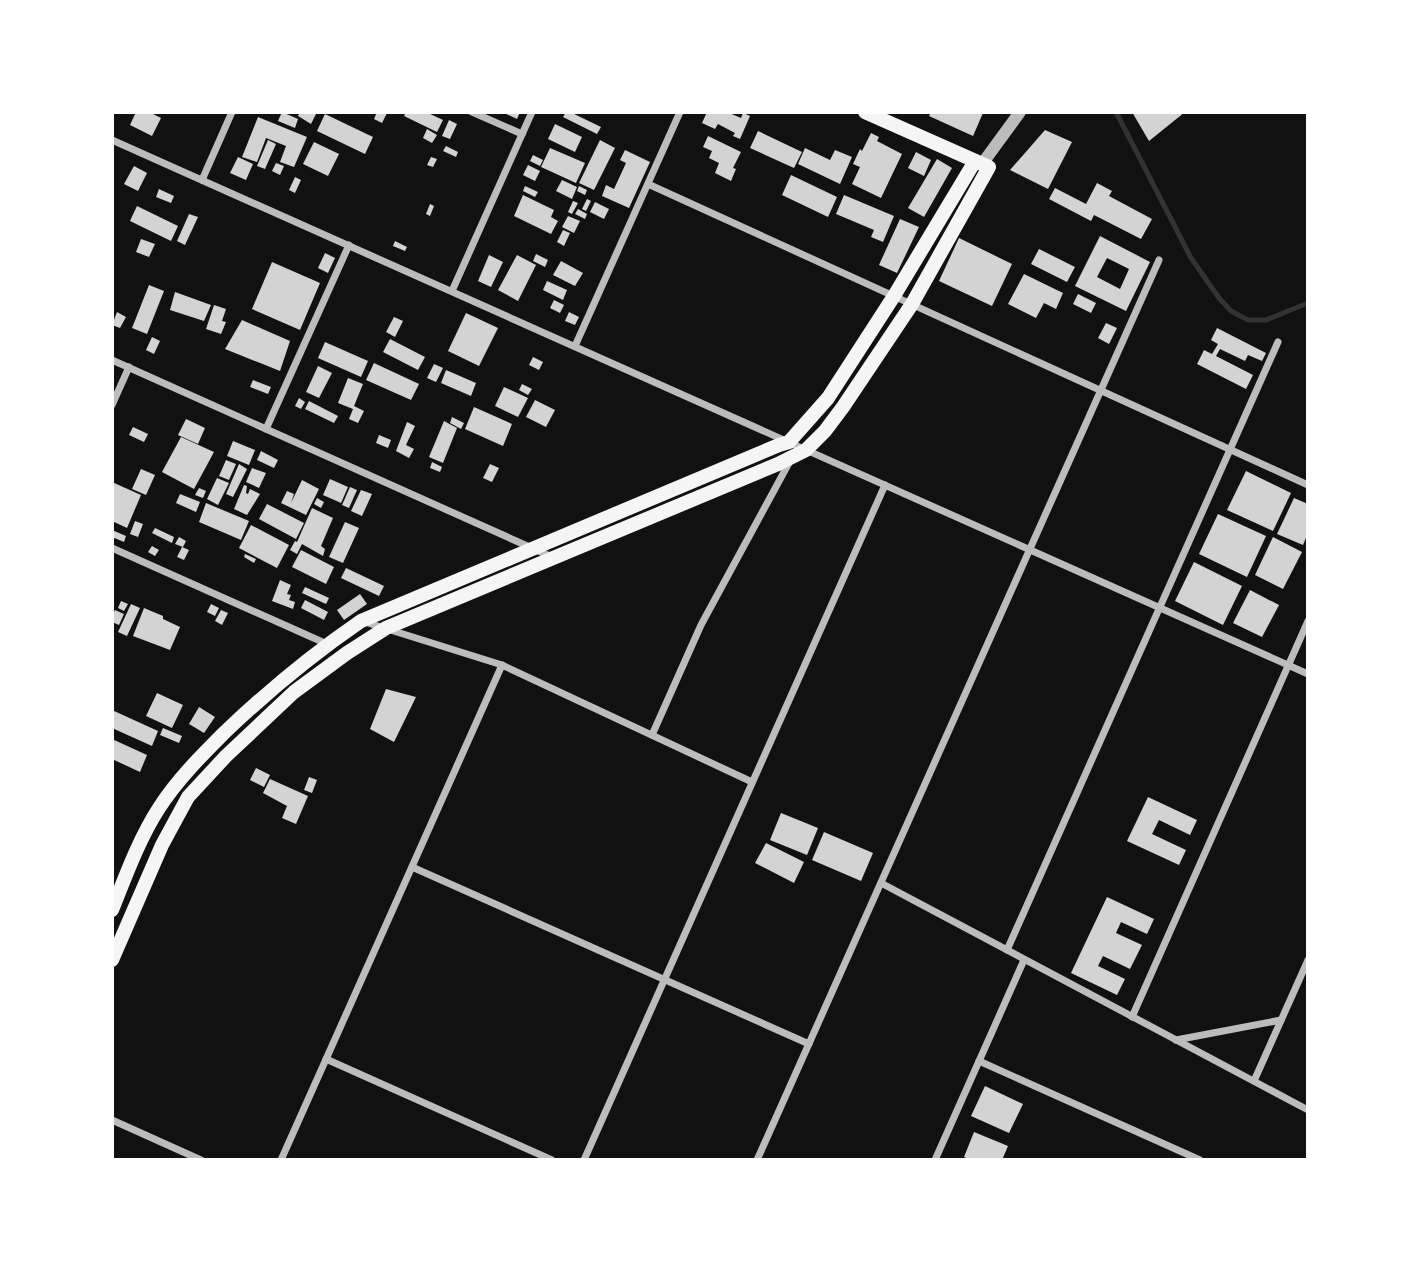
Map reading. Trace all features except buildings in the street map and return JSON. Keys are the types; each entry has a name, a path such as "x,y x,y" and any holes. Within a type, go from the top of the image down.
{"main road":[{"path":"865,112 982,164"},
{"path":"796,449 982,164"},
{"path":"112,960 162,845 188,797 226,756 294,692 386,628 778,464 825,431 912,304 982,164"},
{"path":"112,910 142,838 173,788 251,707 327,644 361,621 779,445 796,449"}],"street":[{"path":"202,180 232,112"},
{"path":"472,112 522,134"},
{"path":"452,291 532,112"},
{"path":"575,346 680,112"},
{"path":"982,164 1020,112"},
{"path":"112,140 575,346 796,449 885,485 1308,674"},
{"path":"648,184 1308,485"},
{"path":"267,429 349,245"},
{"path":"757,1160 1159,260"},
{"path":"1007,950 1278,342"},
{"path":"112,360 555,558"},
{"path":"112,405 129,368"},
{"path":"652,736 701,625 796,449"},
{"path":"584,1160 885,485"},
{"path":"112,548 327,644"},
{"path":"361,621 502,665 752,782"},
{"path":"1132,1017 1308,621"},
{"path":"281,1160 502,665"},
{"path":"412,867 809,1044"},
{"path":"881,883 1308,1110"},
{"path":"938,1159 1024,960"},
{"path":"1254,1081 1308,960"},
{"path":"1176,1040 1281,1020"},
{"path":"326,1059 552,1160"},
{"path":"979,1061 1200,1160"},
{"path":"112,1120 201,1160"}],"waterway":[{"path":"1116,112 1191,258 1231,311 1248,320 1266,320 1308,303"}]}
